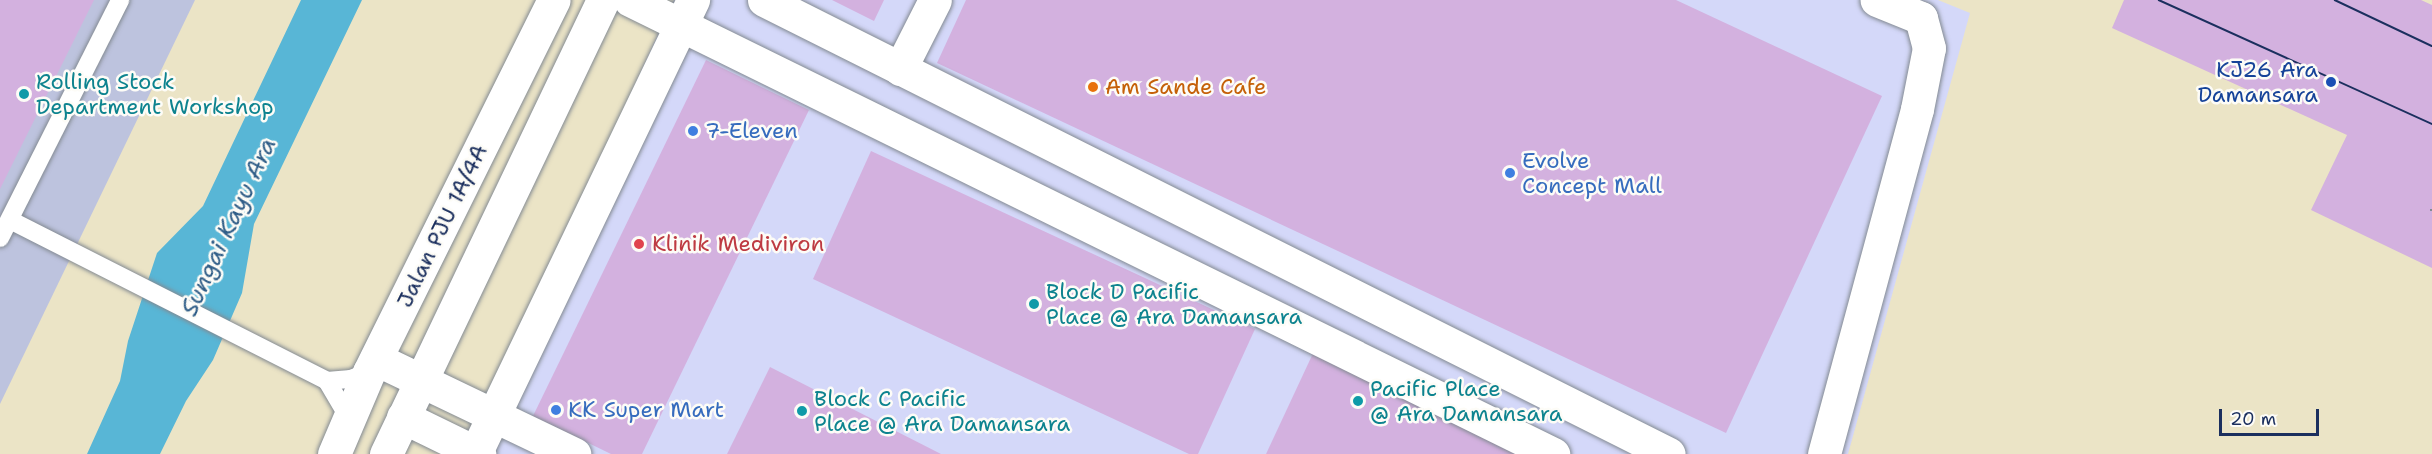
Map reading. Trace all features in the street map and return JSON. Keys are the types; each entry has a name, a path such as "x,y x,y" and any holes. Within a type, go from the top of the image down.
{"street":[{"name":"Jalan PJU 1A/4A","path":"334,454 373,365 554,0"},
{"name":"Jalan PJU 1A/4A","path":"386,454 603,0"},
{"path":"630,0 688,13 1553,454"},
{"path":"764,0 1669,454"},
{"path":"900,69 935,0"},
{"path":"1824,454 1917,110 1929,48 1921,18 1877,0"},
{"path":"404,417 477,454 688,13"},
{"path":"373,365 421,380 574,454"}],"lane":[{"path":"0,238 120,0"},
{"path":"10,220 327,381 350,420"},
{"path":"327,381 351,379 373,365"}],"shaded area":[{"path":"0,0 195,0 0,404"},
{"path":"674,0 1938,0 1970,13 1848,454 464,454"}],"water":[{"name":"Sungai Kayu Ara","path":"301,0 362,0 254,224 242,293 213,360 186,401 160,454 87,454 120,381 128,341 157,253 203,206"}],"building":[{"name":"Rolling Stock Department Workshop","path":"0,0 94,0 0,189"},
{"path":"832,0 884,0 874,21"},
{"name":"Evolve Concept Mall","path":"966,0 1676,0 1882,96 1726,433 937,63"},
{"name":"KJ26 Ara Damansara","path":"2124,0 2421,0 2432,5 2432,268 2311,210 2347,135 2112,28"},
{"path":"706,60 809,110 642,454 611,454 533,416"},
{"name":"Block D Pacific Place @ Ara Damansara","path":"871,151 1255,329 1198,454 1189,454 813,279"},
{"name":"Pacific Place @ Ara Damansara","path":"1315,349 1536,454 1266,454"},
{"name":"Block C Pacific Place @ Ara Damansara","path":"770,367 941,454 727,454"}],"tram line":[{"path":"2159,0 2432,124"},
{"path":"2335,0 2432,46"}],"place":[{"name":"KJ26 Ara Damansara","path":"2331,82"},
{"name":"Am Sande Cafe","path":"1093,87"},
{"name":"Rolling Stock Department Workshop","path":"24,94"},
{"name":"7-Eleven","path":"693,131"},
{"name":"Evolve Concept Mall","path":"1510,173"},
{"name":"Klinik Mediviron","path":"639,244"},
{"name":"Block D Pacific Place @ Ara Damansara","path":"1034,304"},
{"name":"Pacific Place @ Ara Damansara","path":"1358,401"},
{"name":"KK Super Mart","path":"556,410"},
{"name":"Block C Pacific Place @ Ara Damansara","path":"802,411"}]}
